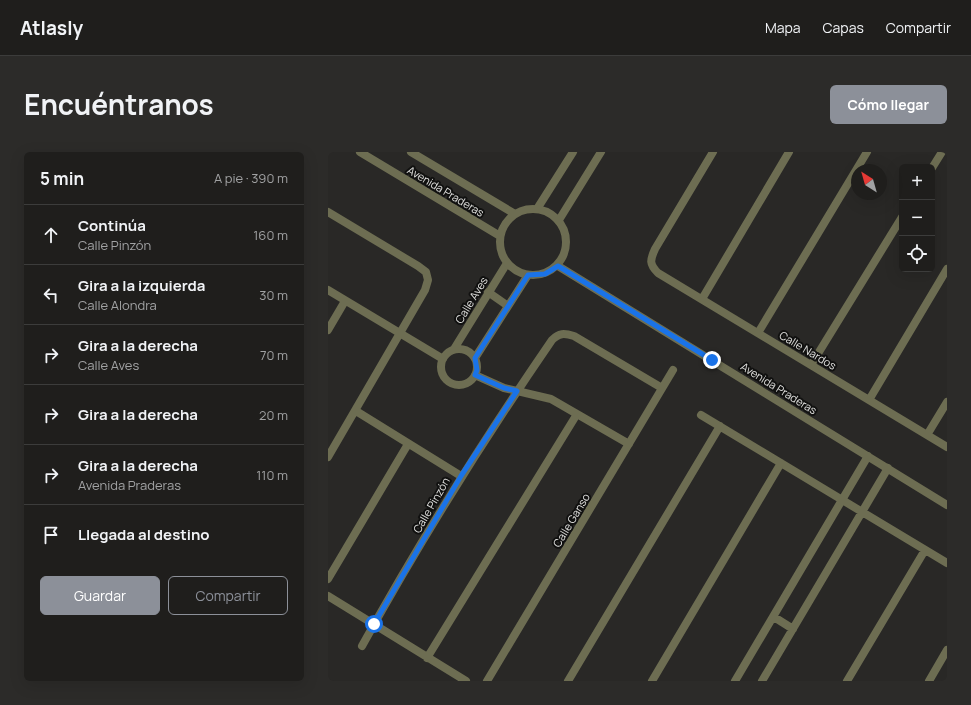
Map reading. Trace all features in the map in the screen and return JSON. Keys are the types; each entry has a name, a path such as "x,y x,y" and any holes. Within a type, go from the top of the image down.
{"street":[{"name":"Avenida Praderas","path":"360,152 500,236"},
{"name":"Avenida Praderas","path":"412,152 514,214"},
{"path":"537,209 573,152"},
{"path":"559,220 600,152"},
{"name":"Calle Nardos","path":"713,152 650,259 652,266 658,273 947,447"},
{"path":"702,299 789,152"},
{"path":"758,333 867,152"},
{"path":"934,164 942,152"},
{"path":"529,209 537,209 552,214 559,220 564,228 567,247 558,266 545,274 528,275 520,273 507,263 502,255 500,236 503,227 514,214 529,209"},
{"path":"328,212 418,266 426,272 428,280 425,290 401,333 328,457"},
{"path":"811,365 899,222"},
{"name":"Calle Aves","path":"454,349 507,263"},
{"name":"Avenida Praderas","path":"558,266 947,505"},
{"path":"869,400 947,269"},
{"path":"475,358 528,275"},
{"path":"328,290 443,359"},
{"path":"488,292 508,306"},
{"path":"328,330 345,301"},
{"name":"Calle Pinzón","path":"362,646 461,476 552,340 558,335 565,333 574,336 662,388"},
{"path":"454,349 467,350 475,358 477,370 475,375 467,384 455,385 450,383 442,374 440,368 443,359 448,352 454,349"},
{"name":"Calle Ganso","path":"487,681 673,370"},
{"path":"475,375 504,388 551,399 630,444"},
{"path":"927,435 947,402"},
{"path":"356,411 461,476"},
{"path":"428,658 577,414"},
{"path":"701,414 947,563"},
{"path":"568,681 720,426"},
{"path":"328,579 408,444"},
{"path":"735,681 774,618 868,456"},
{"path":"652,681 781,463"},
{"path":"762,681 888,468"},
{"path":"847,681 925,550"},
{"path":"328,596 466,681"},
{"path":"774,618 793,629"},
{"path":"929,681 947,650"}],"route":[{"path":"374,624 461,476 517,391 504,388 475,375 477,370 475,358 528,275 537,276 545,274 558,266 712,360"}]}
